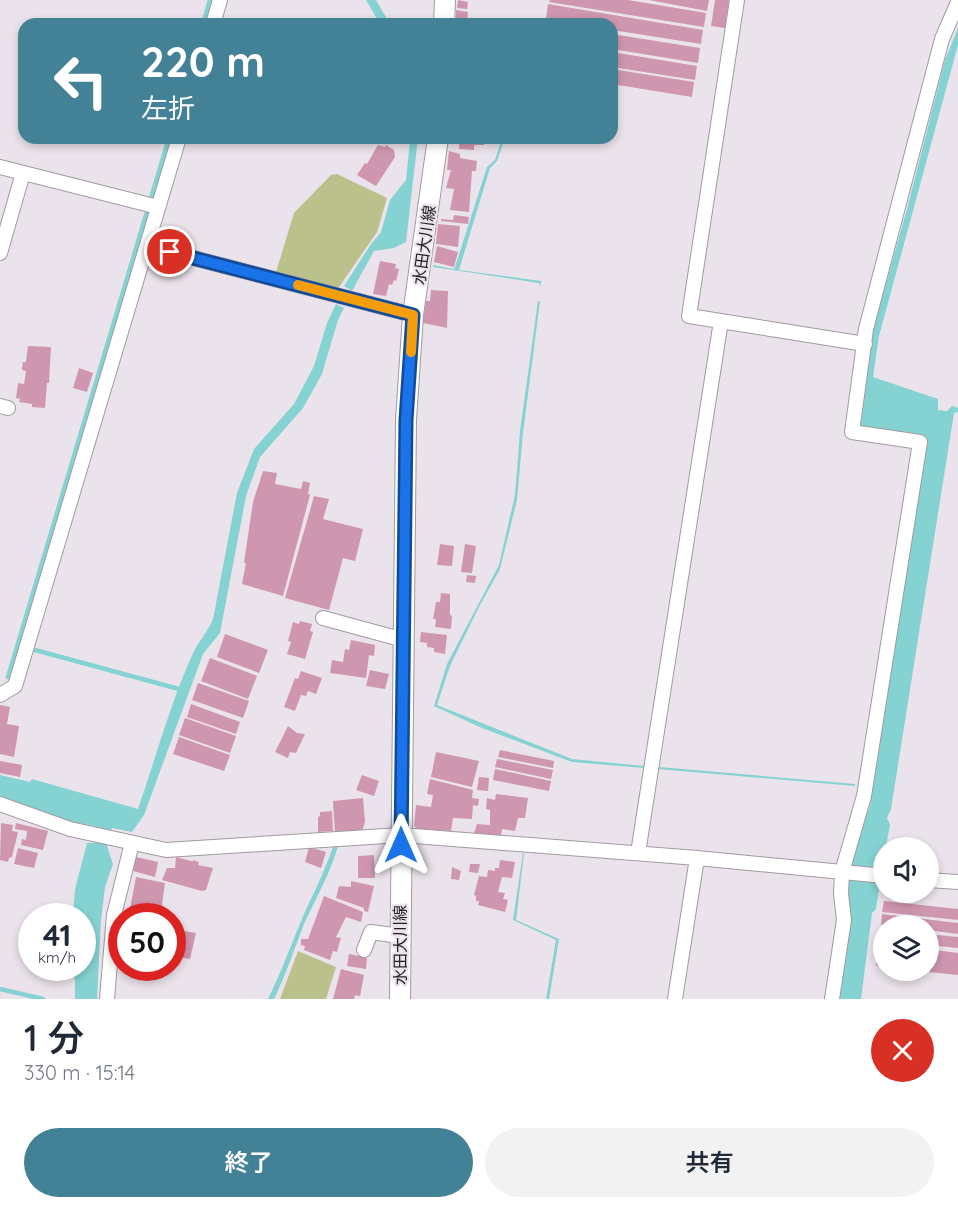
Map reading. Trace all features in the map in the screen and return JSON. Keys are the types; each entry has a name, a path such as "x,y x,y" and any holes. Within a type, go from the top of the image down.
{"main road":[{"path":"444,18 445,0"},
{"name":"水田大川線","path":"400,999 406,420 413,315 437,144"}],"street":[{"path":"215,18 220,0"},
{"path":"737,0 689,316 865,344"},
{"path":"832,999 844,920 841,894 864,796 920,442 852,432 866,329 942,39 958,2"},
{"path":"0,695 15,686 177,144"},
{"path":"0,167 158,207"},
{"path":"0,253 23,173"},
{"path":"147,246 413,315"},
{"path":"638,853 721,321"},
{"path":"323,618 404,640"},
{"path":"0,804 70,829 166,850 401,835 638,853 873,875"},
{"path":"107,999 114,915 132,843"},
{"path":"675,999 697,858"},
{"path":"939,881 958,882"},
{"path":"364,950 371,932 400,936"}],"green space":[{"path":"337,174 387,198 377,232 337,290 276,272 294,213 331,175"},
{"path":"298,951 336,967 326,999 280,999"}],"water":[{"path":"366,0 376,0 386,18 376,18"},
{"path":"958,28 958,45 879,336 873,377 938,399 938,410 947,411 952,406 958,408 958,412 954,413 891,809 887,818 890,825 888,837 873,837 873,903 877,903 876,909 872,913 861,999 839,999 850,919 847,893 850,865 870,805 926,438 862,428 858,420 873,330 945,60"},
{"path":"410,144 417,144 406,242 394,248 374,251 352,291 344,286 381,232 390,200 406,180"},
{"path":"500,144 503,144 497,161 490,168 459,270 541,281 541,286 539,283 433,267 433,265 454,269 487,167 495,160"},
{"path":"538,301 540,301 517,500 500,569 450,666 437,705 572,759 644,766 644,768 572,762 482,728 434,706 447,664 499,565 515,495 520,431"},
{"path":"336,304 344,308 338,320 322,374 303,408 260,457 246,496 220,633 203,654 144,815 132,832 112,828 107,846 113,864 105,887 101,920 97,999 75,999 75,981 96,981 96,903 74,903 75,889 87,843 95,843 95,826 73,822 0,796 0,775 30,782 32,779 138,809 186,670 194,651 213,619 237,493 254,449 294,404 314,366 327,323"},
{"path":"659,767 855,784 855,786 658,769"},
{"path":"334,844 338,846 327,876 304,924 274,999 268,999 326,865"},
{"path":"523,853 516,920 559,939 549,999 546,999 556,940 513,920"}],"building":[{"path":"458,0 468,2 467,9 457,8"},
{"path":"550,0 628,0 706,13 704,27 549,2"},
{"path":"649,0 709,0 707,11"},
{"path":"715,0 729,0 725,28 711,26"},
{"path":"548,4 703,30 701,44 618,31 618,18 546,18"},
{"path":"456,10 468,12 468,18 456,18"},
{"path":"618,35 700,48 698,63 618,50"},
{"path":"618,53 697,66 695,80 618,68"},
{"path":"618,70 694,82 692,97 618,85"},
{"path":"459,144 484,144 474,145 474,150 459,149"},
{"path":"378,145 385,147 386,145 394,150 395,157 376,186 357,175 365,163 367,164"},
{"path":"449,151 460,154 460,158 477,161 476,171 472,171 469,212 450,210 454,189 446,188 451,170 447,170"},
{"path":"454,215 469,217 468,224 441,221 441,219 453,220"},
{"path":"438,224 460,226 458,247 436,244"},
{"path":"437,246 458,252 454,267 434,262"},
{"path":"380,261 396,264 395,268 399,269 396,281 394,280 392,285 389,284 386,296 373,294"},
{"path":"431,290 448,291 447,328 423,323 426,301 430,301"},
{"path":"28,346 51,347 45,408 32,407 32,404 19,402 20,399 16,398 18,383 24,384 26,371 22,370 23,362 26,362"},
{"path":"79,368 93,373 87,392 73,388"},
{"path":"263,471 277,473 275,484 301,489 303,481 310,483 308,494 310,495 283,596 242,584 253,502"},
{"path":"314,496 329,499 323,519 363,529 355,561 343,558 329,610 285,598"},
{"path":"440,544 454,546 452,566 437,565"},
{"path":"465,544 476,546 472,573 461,572"},
{"path":"467,575 476,576 475,583 466,582"},
{"path":"441,593 450,594 451,629 435,627 436,619 433,619 436,602 440,602"},
{"path":"300,621 312,624 310,631 313,632 305,659 287,654 293,622 299,624"},
{"path":"421,632 447,635 445,654 434,652 434,648 427,647 427,643 420,642"},
{"path":"225,634 268,650 259,673 217,657"},
{"path":"351,640 375,645 374,656 369,655 366,678 330,673 332,660 343,662 345,649 349,650"},
{"path":"210,658 257,676 248,699 201,681"},
{"path":"370,670 389,674 385,689 366,686"},
{"path":"301,671 322,678 316,694 308,691 306,696 301,695 295,711 284,707 295,678 298,679"},
{"path":"198,683 249,701 243,718 192,700"},
{"path":"191,704 240,722 236,734 187,717"},
{"path":"0,705 10,707 7,724 19,726 14,757 0,754"},
{"path":"185,718 236,736 230,753 179,735"},
{"path":"288,726 297,733 305,734 296,753 290,752 288,758 275,752"},
{"path":"179,737 230,755 224,771 173,754"},
{"path":"500,750 554,761 553,768 498,757"},
{"path":"436,752 479,761 472,787 431,777"},
{"path":"497,759 553,770 551,779 495,767"},
{"path":"0,761 22,765 20,777 0,773"},
{"path":"495,769 551,781 549,791 493,780"},
{"path":"362,775 379,781 374,796 356,790"},
{"path":"479,777 489,778 488,791 477,790"},
{"path":"430,779 473,790 472,798 479,799 478,806 473,805 472,819 453,818 451,831 418,829 414,826 416,805 431,807 433,795 427,794"},
{"path":"496,794 528,798 525,818 518,818 515,831 502,829 501,836 474,833 477,824 490,825 490,810 486,809 487,798 495,800"},
{"path":"363,798 365,822 362,832 335,834 333,801"},
{"path":"332,811 333,831 318,832 320,812"},
{"path":"1,823 13,825 12,831 18,832 12,857 8,862 0,860"},
{"path":"16,823 48,831 43,850 21,845 22,839 26,840 27,831 15,829"},
{"path":"309,847 326,852 321,868 305,862"},
{"path":"18,848 38,853 34,868 14,864"},
{"path":"374,855 375,878 358,878 358,856"},
{"path":"136,857 158,862 155,877 133,871"},
{"path":"176,857 196,860 199,862 198,865 213,868 206,890 202,891 162,880 167,868 175,868"},
{"path":"500,860 515,862 512,878 502,877 498,892 505,893 503,899 508,900 505,912 478,905 479,901 476,901 474,895 479,876 487,877 488,870 495,871 495,868 499,868"},
{"path":"470,864 480,864 478,873 469,872"},
{"path":"452,867 461,871 459,880 451,879"},
{"path":"136,877 165,883 162,903 131,903"},
{"path":"351,881 374,886 368,912 364,911 364,908 336,898 339,886 351,887"},
{"path":"324,896 363,912 361,922 346,917 336,937 341,938 337,952 333,951 330,960 304,950 305,946 301,945 301,939 308,939"},
{"path":"884,903 902,903 958,909 958,920 939,918 939,915 882,912"},
{"path":"939,921 958,923 958,934 939,931"},
{"path":"186,931 196,933 190,959 186,958"},
{"path":"939,935 958,937 958,948 939,946"},
{"path":"939,950 958,953 958,975 939,973"},
{"path":"349,954 367,958 366,969 347,966"},
{"path":"341,969 364,975 360,996 355,995 354,999 333,999"}],"waterway":[{"path":"205,18 210,0"},
{"path":"8,677 167,144"},
{"path":"35,650 179,689"},
{"path":"0,989 43,999"}],"slow traffic":[{"path":"298,285 413,315 411,352"}],"route":[{"path":"170,252 413,315 406,420 401,845"}]}
